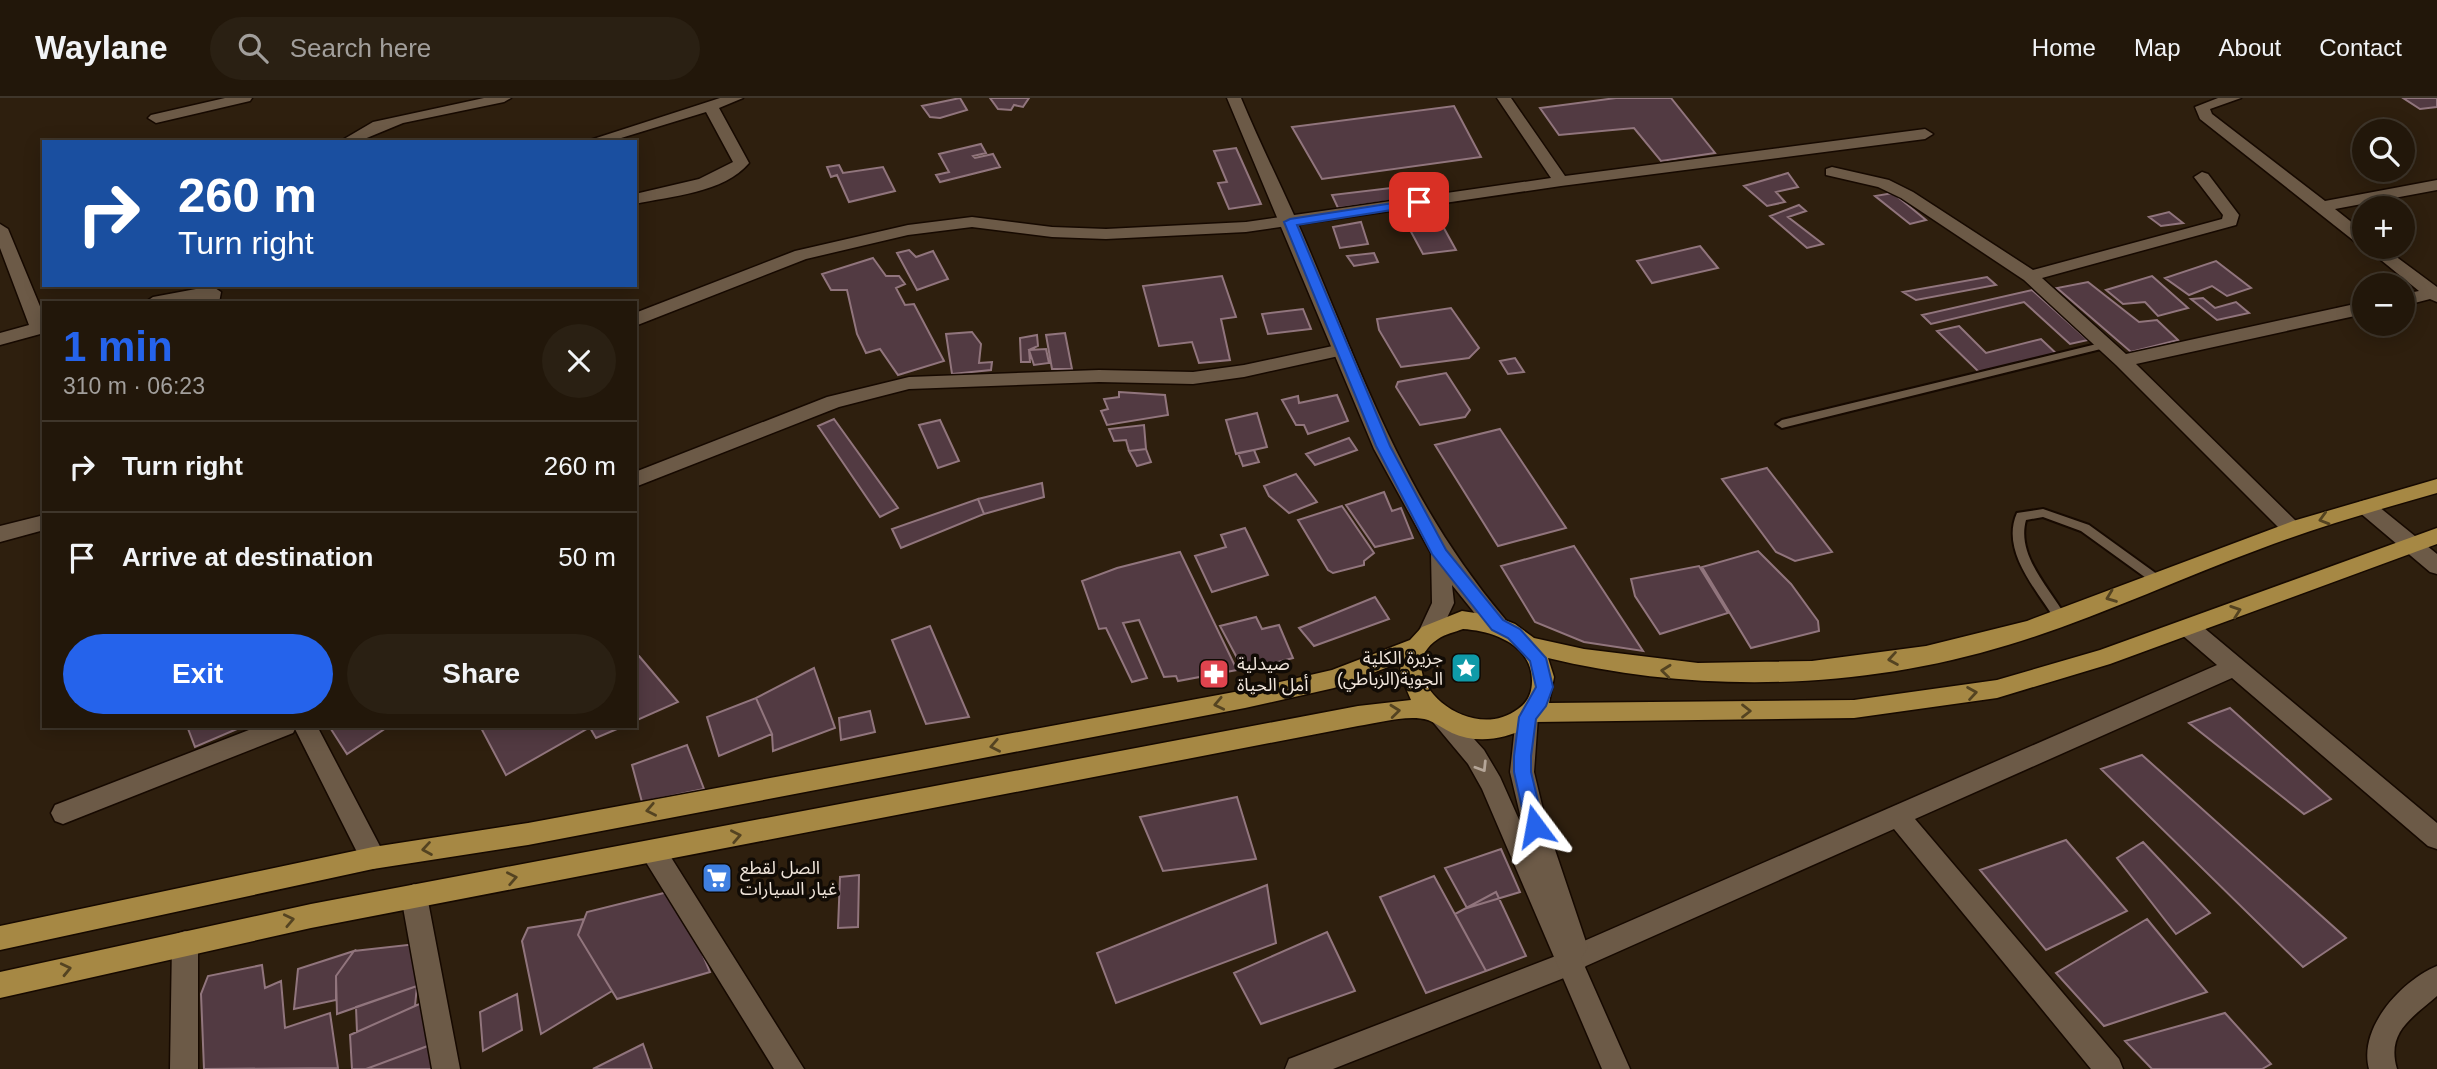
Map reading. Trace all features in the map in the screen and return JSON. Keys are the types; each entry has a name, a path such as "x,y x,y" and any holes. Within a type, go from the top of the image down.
{"main road":[{"path":"0,938 373,858 528,834 1163,716 1334,679 1462,620 1497,625 1528,645 1580,658 1664,671 1771,674 1943,651 1985,642 2060,617 2292,529 2437,486"},
{"path":"1422,639 1410,661 1413,687 1435,713 1452,723 1484,730 1500,729 1529,715 1656,709 1775,712 1913,703 1997,689 2047,676 2337,575 2437,536"},
{"path":"1528,645 1538,658 1545,687 1529,715"},
{"path":"0,985 185,943 414,896 1358,716 1412,709 1435,713"}],"street":[{"path":"156,118 245,98"},
{"path":"348,140 357,132 390,122 504,98"},
{"path":"598,140 736,98"},
{"path":"1234,98 1290,222 1383,446 1440,554 1497,625"},
{"path":"1504,98 1561,181"},
{"path":"2234,98 2202,107 2205,116 2352,231"},
{"path":"637,198 714,179 730,173 741,163 710,106"},
{"path":"637,319 687,297 801,255 908,230 972,222 1052,232 1106,234 1290,222 1561,181 1925,134"},
{"path":"1832,172 1883,183 1907,195 2030,276 2122,361 2292,529"},
{"path":"2030,276 2230,222 2231,215 2202,177"},
{"path":"2321,207 2437,185"},
{"path":"0,340 41,327 2,235"},
{"path":"2388,259 2435,295"},
{"path":"165,301 212,293"},
{"path":"2415,298 2435,295"},
{"path":"2122,361 2352,311"},
{"path":"637,479 834,402 909,383 1099,376 1193,378 1244,371 1342,350"},
{"path":"2366,507 2437,566"},
{"path":"0,534 42,523"},
{"path":"1422,639 1443,603 1440,554"},
{"path":"2189,628 2437,838"},
{"path":"1303,1068 1574,960 2234,667"},
{"path":"1435,713 1476,757 1492,784 1574,960 1616,1069"},
{"path":"1529,715 1522,772 1574,960"},
{"path":"63,813 280,728"},
{"path":"306,728 373,858"},
{"path":"1899,817 2109,1069"},
{"path":"653,851 790,1069"},
{"path":"414,896 446,1069"},
{"path":"184,1069 185,943"},
{"path":"2384,1069 2378,1045 2382,1031 2437,979"}],"lane":[{"path":"1782,424 2105,345"},
{"path":"2060,617 2017,544 2016,527 2021,516 2043,513 2085,528 2157,580"}],"building":[{"path":"960,98 967,110 940,118 930,117 922,106"},
{"path":"990,98 1029,98 1023,107 1014,105 1011,110 998,109"},
{"path":"1616,98 1671,98 1715,153 1661,161 1634,128 1559,135 1540,108"},
{"path":"2403,98 2437,98 2437,107 2420,109"},
{"path":"1454,106 1481,157 1322,179 1292,127"},
{"path":"981,144 986,153 973,156 975,158 993,154 1000,167 940,182 936,175 949,172 939,154"},
{"path":"1236,148 1261,204 1229,209 1218,183 1227,182 1214,151"},
{"path":"839,165 843,173 883,167 895,191 849,202 837,175 831,177 827,167"},
{"path":"1788,173 1798,187 1776,192 1785,202 1767,206 1744,186"},
{"path":"1399,187 1405,199 1338,208 1332,195"},
{"path":"1893,193 1926,220 1910,224 1875,196"},
{"path":"1799,205 1806,211 1788,217 1823,244 1807,248 1770,216"},
{"path":"1435,212 1456,250 1423,254 1403,217"},
{"path":"2169,212 2183,223 2161,226 2149,217"},
{"path":"1361,222 1368,244 1340,248 1333,227"},
{"path":"1700,246 1718,268 1652,283 1637,261"},
{"path":"909,250 916,257 933,251 948,279 917,290 897,253"},
{"path":"1374,253 1378,262 1354,266 1347,256"},
{"path":"873,258 886,276 899,276 905,284 896,288 905,305 914,304 944,361 898,375 880,349 866,353 857,334 847,290 831,290 822,274"},
{"path":"2216,261 2251,288 2227,296 2212,286 2189,295 2165,278"},
{"path":"1222,276 1236,317 1221,319 1230,360 1199,363 1192,342 1159,346 1143,286"},
{"path":"2152,276 2188,308 2158,316 2145,302 2123,304 2106,290"},
{"path":"1987,277 1996,285 1916,300 1903,292"},
{"path":"2088,282 2139,322 2157,320 2178,340 2131,352 2057,288"},
{"path":"2032,290 2088,340 2070,344 2024,302 1931,324 1922,315"},
{"path":"2203,298 2215,308 2236,302 2249,313 2217,320 2191,299"},
{"path":"1451,308 1479,348 1469,358 1401,367 1379,330 1377,319"},
{"path":"1303,309 1311,329 1268,334 1262,314"},
{"path":"1959,326 1986,353 2041,339 2061,358 1984,377 1937,331"},
{"path":"972,332 981,344 979,363 992,362 991,370 952,374 946,334"},
{"path":"1065,333 1072,369 1052,369 1046,335"},
{"path":"1037,335 1038,346 1029,350 1030,362 1021,362 1020,338"},
{"path":"1046,349 1049,363 1034,365 1029,350"},
{"path":"1515,358 1524,372 1508,374 1500,361"},
{"path":"1446,373 1470,410 1465,417 1420,425 1396,387 1398,382"},
{"path":"1119,392 1165,395 1168,415 1107,425 1101,411 1108,409 1104,399 1119,397"},
{"path":"1337,395 1348,421 1308,434 1304,425 1296,425 1282,400 1298,396 1299,403"},
{"path":"1257,413 1267,447 1236,454 1226,420"},
{"path":"834,419 898,508 880,517 818,426"},
{"path":"940,420 959,461 938,468 919,425"},
{"path":"1144,425 1146,449 1129,451 1126,440 1114,441 1109,429"},
{"path":"1500,429 1566,528 1498,546 1435,445"},
{"path":"1349,438 1357,450 1315,465 1306,454"},
{"path":"1146,449 1151,462 1137,466 1129,451"},
{"path":"1254,450 1259,462 1243,466 1238,453"},
{"path":"1767,468 1832,552 1795,561 1776,552 1722,479"},
{"path":"1296,474 1317,502 1289,513 1269,496 1264,486"},
{"path":"1042,483 1044,497 984,514 978,499"},
{"path":"1384,492 1392,511 1401,508 1413,538 1375,547 1346,505"},
{"path":"978,499 984,514 901,548 892,529"},
{"path":"1342,506 1374,553 1364,561 1364,565 1333,573 1328,570 1298,520"},
{"path":"1245,528 1268,575 1212,592 1195,556 1226,547 1221,535"},
{"path":"1574,546 1643,651 1584,642 1535,622 1501,566"},
{"path":"1758,551 1791,584 1818,621 1819,631 1751,648 1702,567"},
{"path":"1180,552 1237,670 1178,681 1176,676 1164,677 1139,620 1123,623 1147,678 1132,682 1106,628 1099,629 1082,581 1117,568"},
{"path":"1699,566 1728,613 1660,634 1635,596 1631,579"},
{"path":"1375,597 1389,619 1314,646 1299,628"},
{"path":"1256,617 1262,629 1279,625 1293,658 1244,671 1220,626"},
{"path":"930,626 969,717 926,724 892,640"},
{"path":"637,656 678,702 637,720"},
{"path":"814,668 835,728 773,751 772,734 756,698"},
{"path":"756,698 772,734 719,756 707,717"},
{"path":"2230,708 2331,799 2304,814 2189,723"},
{"path":"870,711 875,732 841,740 839,718"},
{"path":"188,728 239,728 195,747"},
{"path":"330,728 386,728 347,754"},
{"path":"481,728 588,728 506,775"},
{"path":"590,728 619,728 596,738"},
{"path":"687,745 704,789 642,802 632,765"},
{"path":"2142,755 2346,938 2303,967 2101,769"},
{"path":"1237,797 1256,859 1163,871 1140,817"},
{"path":"2066,840 2127,911 2046,950 1980,870"},
{"path":"2143,842 2210,913 2176,934 2117,858"},
{"path":"1501,849 1520,892 1467,908 1445,868"},
{"path":"859,875 858,927 838,928 840,877"},
{"path":"1434,876 1486,971 1426,993 1380,897"},
{"path":"1267,885 1276,943 1116,1003 1097,953"},
{"path":"676,890 710,972 617,999 578,935 587,912"},
{"path":"1496,892 1526,956 1486,971 1455,914"},
{"path":"584,919 578,935 612,991 541,1034 522,941 528,928"},
{"path":"2147,919 2207,992 2104,1026 2056,973"},
{"path":"1327,932 1355,991 1261,1024 1234,973"},
{"path":"416,944 417,986 337,1014 336,976 354,951"},
{"path":"354,951 336,976 336,1000 294,1009 298,969"},
{"path":"262,965 265,988 281,981 285,1028 330,1013 338,1068 204,1069 201,994 208,976"},
{"path":"417,986 415,1006 357,1032 356,1007"},
{"path":"517,994 522,1030 483,1051 480,1012"},
{"path":"424,1002 433,1044 366,1069 352,1069 350,1035"},
{"path":"2225,1013 2271,1064 2262,1069 2152,1069 2125,1041"},
{"path":"433,1044 438,1069 366,1069"},
{"path":"643,1044 652,1069 593,1069"}],"place":[{"name":"جزيرة الكلية الجوية(الزباطي)","path":"1466,668"},
{"name":"صيدلية أمل الحياة","path":"1214,674"},
{"name":"الصل لقطع غيار السيارات","path":"717,878"}],"route":[{"path":"1419,202 1290,222 1383,446 1440,554 1474,600 1497,625 1514,633 1528,645 1544,672 1545,687 1540,701 1527,717 1522,756 1522,772 1535,826"}]}
